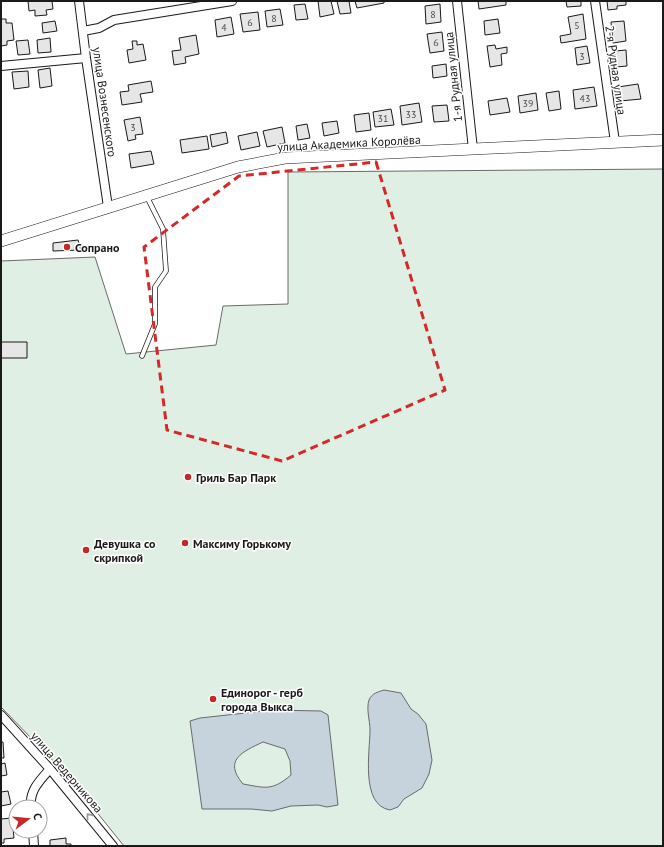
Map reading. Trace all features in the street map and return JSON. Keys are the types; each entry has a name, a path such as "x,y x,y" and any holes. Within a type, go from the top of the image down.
{"street":[{"name":"улица Вознесенского","path":"79,1 108,207"},
{"path":"83,31 99,28 114,20 232,1"},
{"name":"1-я Рудная улица","path":"457,1 473,150"},
{"name":"2-я Рудная улица","path":"595,1 615,142"},
{"path":"1,66 86,58"},
{"name":"улица Академика Королёва","path":"1,241 238,167 285,158 663,140"},
{"name":"улица Ведерникова","path":"1,715 50,769 113,846"},
{"path":"30,799 36,785 50,769"}],"lane":[{"path":"142,356 155,324 155,287 166,271 163,229 146,195"}],"highlighted area":[{"path":"376,162 445,390 282,461 167,430 144,247 239,176"}],"green space":[{"path":"663,169 663,846 124,846 66,774 1,707 1,261 95,257 126,354 216,345 223,306 288,304 288,172"}],"shaded area":[{"path":"384,690 401,693 411,709 418,714 426,724 432,760 429,774 422,788 404,799 398,807 390,810 381,806 374,798 370,788 368,763 370,730 368,704 373,694"},
{"path":"273,710 321,711 328,715 338,805 327,807 318,805 291,806 272,811 251,809 202,809 190,721 200,718","holes":["263,742 285,749 290,761 291,775 279,784 268,787 243,784 237,776 235,763 242,753 248,749"]}],"building":[{"path":"28,1 52,1 53,9 46,10 47,15 35,16 35,10 29,11"},
{"path":"318,1 331,1 334,14 320,17"},
{"path":"337,1 349,1 351,13 340,14"},
{"path":"355,1 384,1 384,3 357,8"},
{"path":"478,1 506,1 506,5 479,9"},
{"path":"566,1 581,1 581,6 567,7"},
{"path":"607,1 626,1 626,5 617,6 617,9 608,10"},
{"path":"305,4 308,19 296,20 294,5"},
{"path":"440,4 441,22 426,24 425,6"},
{"path":"280,9 283,25 267,27 265,11"},
{"path":"258,12 260,30 243,32 240,14"},
{"path":"583,14 586,39 561,43 560,36 571,34 568,17"},
{"path":"231,17 234,34 217,37 215,20"},
{"path":"1,19 6,19 6,23 12,23 14,40 7,41 7,45 1,46"},
{"path":"498,19 500,33 485,35 484,21"},
{"path":"55,21 57,31 43,33 42,23"},
{"path":"624,21 626,41 613,43 611,22"},
{"path":"442,32 444,51 430,53 427,34"},
{"path":"196,35 199,54 185,57 186,63 174,65 172,51 181,50 179,38"},
{"path":"50,38 51,52 38,53 37,40"},
{"path":"28,40 30,54 18,55 16,41"},
{"path":"132,41 137,41 137,45 143,44 146,60 129,63 127,50 133,49"},
{"path":"495,45 496,49 507,47 507,53 501,54 502,65 490,67 487,46"},
{"path":"587,46 590,63 577,65 575,48"},
{"path":"626,50 627,66 616,67 615,51"},
{"path":"446,64 447,76 433,78 432,66"},
{"path":"50,68 52,86 40,88 38,70"},
{"path":"28,71 29,87 14,89 12,72"},
{"path":"151,81 153,92 140,94 142,102 122,105 120,92 129,91 128,85"},
{"path":"638,84 641,99 620,101 618,87"},
{"path":"594,87 597,106 575,109 573,90"},
{"path":"559,91 561,109 549,111 546,93"},
{"path":"536,93 538,110 520,113 518,96"},
{"path":"507,98 510,112 490,115 488,101"},
{"path":"419,103 422,122 402,125 400,106"},
{"path":"447,105 449,121 434,122 432,106"},
{"path":"391,109 394,125 375,127 373,112"},
{"path":"369,113 371,130 356,132 354,115"},
{"path":"140,117 143,134 135,135 136,139 128,141 124,120"},
{"path":"337,121 339,133 324,136 322,123"},
{"path":"307,124 310,138 298,140 296,126"},
{"path":"282,127 285,143 267,147 263,131"},
{"path":"226,132 228,143 212,147 210,135"},
{"path":"257,132 260,146 241,150 238,136"},
{"path":"207,136 209,149 182,153 180,140"},
{"path":"151,151 154,164 131,168 129,154"},
{"name":"Сопрано","path":"78,240 81,250 53,251 53,243"},
{"path":"1,342 27,342 27,358 1,358"},
{"path":"1,742 3,742 4,758 1,758"},
{"path":"5,763 7,775 1,776 1,764"},
{"path":"8,791 10,799 8,799 8,805 1,806 1,792"},
{"path":"8,818 8,839 4,839 4,843 1,843 1,819"},
{"path":"66,838 66,844 71,844 71,846 50,846 50,840"}],"place":[{"name":"Сопрано","path":"67,247"},
{"name":"Гриль Бар Парк","path":"188,477"},
{"name":"Максиму Горькому","path":"185,543"},
{"name":"Девушка со скрипкой","path":"86,550"},
{"name":"Единорог - герб города Выкса","path":"213,699"}]}
